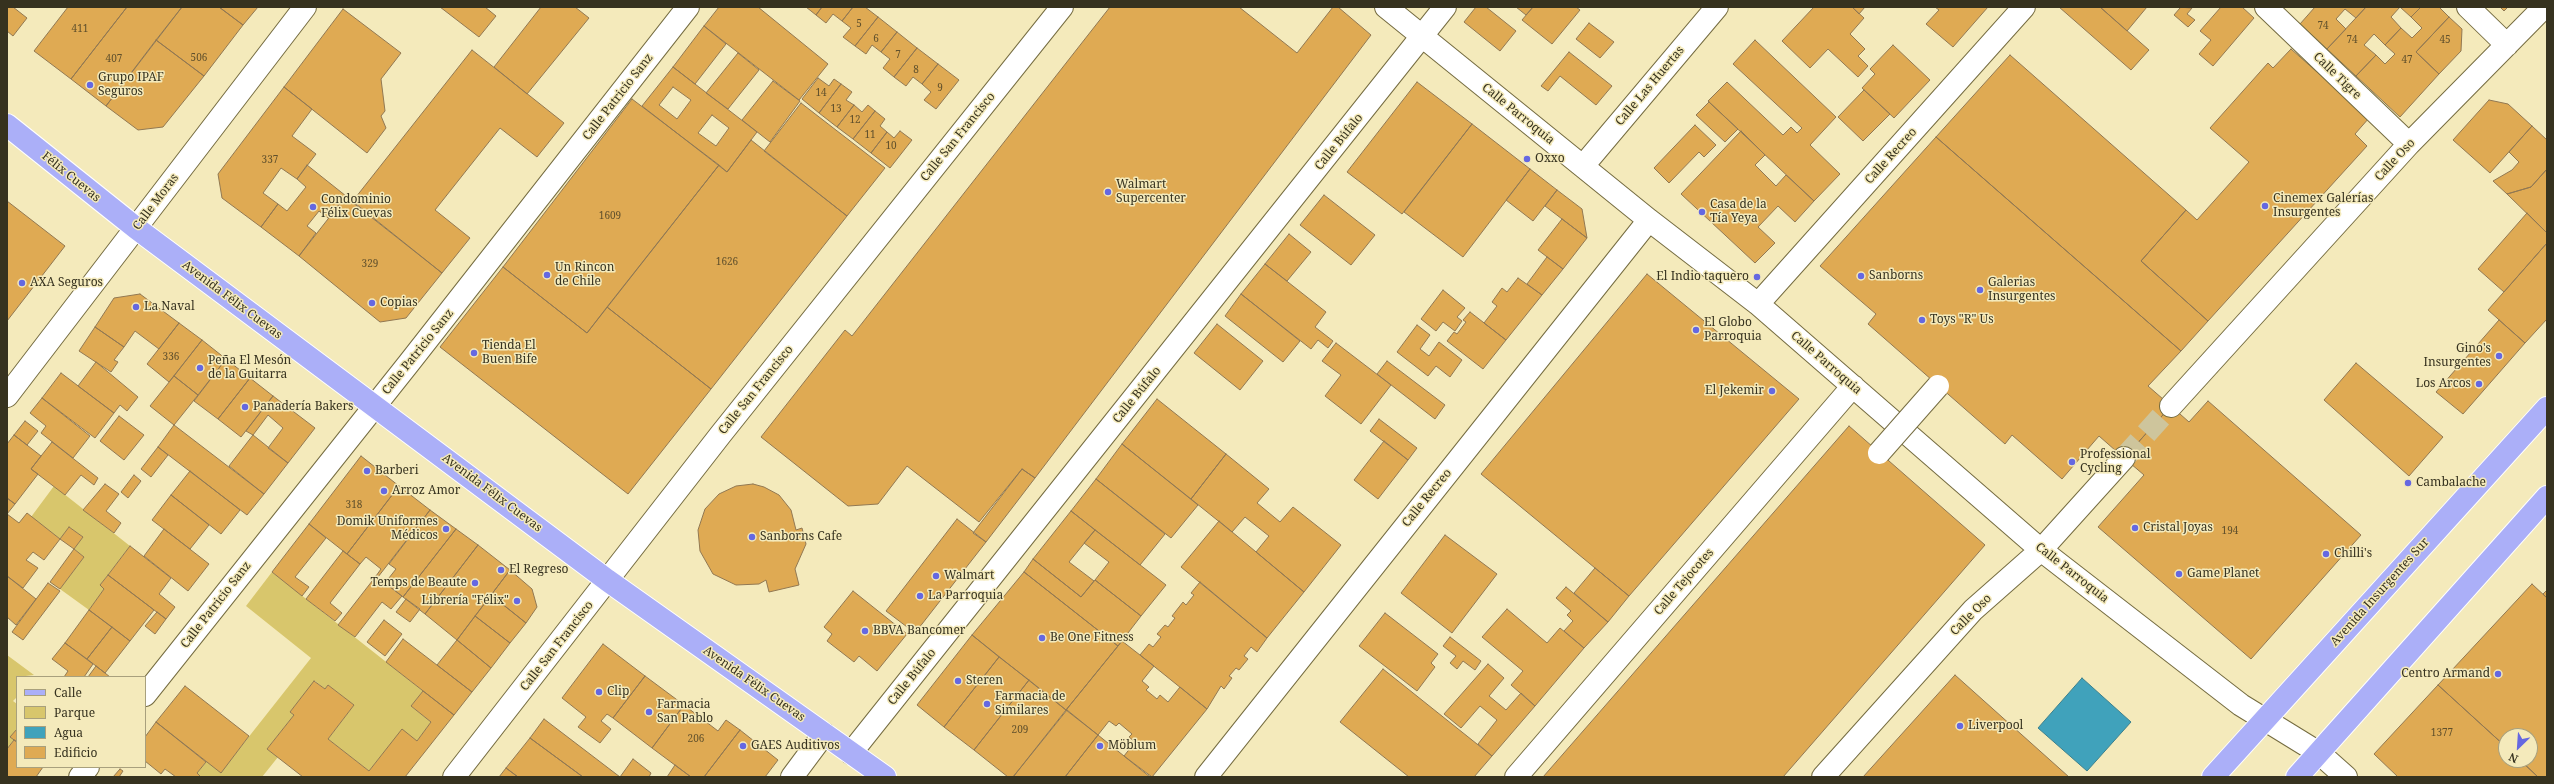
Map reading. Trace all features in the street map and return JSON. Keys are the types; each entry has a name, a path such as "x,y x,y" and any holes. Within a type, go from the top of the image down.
{"main road":[{"name":"Félix Cuevas","path":"7,125 136,228"},
{"name":"Avenida Félix Cuevas","path":"136,228 607,580 851,753"},
{"name":"Avenida Insurgentes Sur","path":"2213,777 2547,408"},
{"path":"2297,777 2547,497"},
{"path":"851,753 885,777"}],"street":[{"name":"Calle Moras","path":"7,396 305,7"},
{"name":"Calle Patricio Sanz","path":"146,694 688,7"},
{"name":"Calle San Francisco","path":"454,777 721,434 1062,7"},
{"name":"Calle Parroquia","path":"1386,7 1649,220 1758,304 2041,550 2242,706 2319,753 2346,777"},
{"name":"Calle Búfalo","path":"851,753 1445,7"},
{"name":"Calle Las Huertas","path":"1583,166 1717,7"},
{"name":"Calle Recreo","path":"1758,304 2024,7"},
{"name":"Calle Tigre","path":"2266,7 2408,144"},
{"path":"2468,7 2507,45"},
{"name":"Calle Oso","path":"2171,406 2408,144 2544,7"},
{"name":"Calle Recreo","path":"1206,777 1649,220"},
{"name":"Calle Tejocotes","path":"1516,777 1853,386"},
{"path":"1879,452 1938,386"},
{"name":"Calle Oso","path":"1823,777 1973,610 2041,550 2124,458"},
{"path":"792,777 824,734"},
{"path":"80,777 87,768"}],"green space":[{"path":"54,486 130,546 100,585 104,589 89,610 60,589 84,557 74,549 83,537 69,527 60,539 31,517"},
{"path":"272,572 423,691 411,706 431,722 417,741 402,730 369,771 328,739 354,705 328,685 325,689 315,681 290,712 294,715 267,749 278,757 262,777 201,777 197,773 207,761 221,772 311,658 246,606"},
{"path":"7,655 34,675 16,676 16,698 13,701 16,703 16,730 11,737 14,740 7,749"}],"water":[{"path":"2082,678 2131,722 2087,771 2038,728"}],"building":[{"path":"7,7 13,7 27,18 13,36 7,31"},
{"path":"68,7 127,7 71,79 34,51"},
{"path":"127,7 182,7 106,106 71,79"},
{"path":"182,7 219,7 243,25 204,76 156,40"},
{"path":"219,7 258,7 243,25"},
{"path":"440,7 485,7 496,16 479,37"},
{"path":"541,7 575,7 589,18 527,94 494,67"},
{"path":"719,7 758,7 828,64 799,100 704,26"},
{"path":"806,7 822,7 816,15"},
{"path":"822,7 853,7 842,21 833,14 826,23 816,15"},
{"path":"853,7 865,7 878,17 855,46 843,37 851,28 842,21"},
{"name":"Walmart Supercenter","path":"1110,7 1239,7 1297,53 1333,7 1338,7 1371,35 1035,478 1022,469 979,522 907,466 878,504 848,506 761,437 845,330 852,336"},
{"path":"1476,7 1486,7 1516,31 1500,51 1464,22"},
{"path":"1516,7 1533,7 1526,15"},
{"path":"1533,7 1576,7 1580,10 1552,44 1522,20"},
{"path":"1814,7 1852,7 1864,18 1850,34 1865,49 1858,56 1868,66 1858,77 1828,49 1810,68 1782,41"},
{"path":"1852,7 1865,7 1859,14"},
{"path":"1935,7 1988,7 1953,47 1926,24 1939,10"},
{"path":"2059,7 2100,7 2149,50 2131,70"},
{"path":"2100,7 2147,7 2127,31"},
{"path":"2178,7 2192,8 2187,14 2195,20 2188,27 2174,15 2180,8"},
{"path":"2221,7 2242,7 2254,18 2213,66 2199,54 2211,40 2200,31"},
{"path":"2315,7 2366,7 2356,18 2345,9 2336,19 2346,29 2327,49 2300,24"},
{"path":"2366,7 2400,7 2391,17 2401,28 2385,45 2374,34 2364,45 2376,55 2356,76 2327,49"},
{"path":"2400,7 2421,7 2411,17"},
{"path":"2421,7 2439,7 2449,17 2416,52 2439,74 2400,117 2356,76 2376,55 2385,64 2395,54 2385,45 2401,28 2412,38 2422,28 2411,17"},
{"path":"2500,7 2508,7 2504,11"},
{"path":"343,9 401,53 381,79 385,111 381,116 386,128 367,153 284,87"},
{"path":"878,17 897,32 881,52 872,45 866,54 855,46"},
{"path":"2449,17 2462,29 2461,51 2439,74 2416,52"},
{"path":"1589,23 1614,42 1600,58 1576,39"},
{"path":"704,26 726,44 695,84 673,67"},
{"path":"897,32 917,48 894,77 883,68 890,59 881,52"},
{"path":"156,40 204,76 163,127 138,130 106,106"},
{"path":"1755,40 1836,117 1810,145 1840,174 1814,201 1708,101 1727,82 1783,135 1791,127 1797,133 1802,128 1733,64"},
{"path":"1893,45 1930,80 1894,118 1862,88 1875,74 1870,69"},
{"path":"917,48 938,64 922,84 913,77 906,86 894,77"},
{"path":"2291,49 2369,118 2355,134 2367,146 2208,321 2141,261 2186,210 2197,220 2249,162 2210,128 2268,63 2273,68"},
{"path":"472,50 564,123 537,157 500,128 435,210 470,238 442,273 352,202"},
{"path":"1569,52 1612,86 1596,105 1560,76 1548,91 1541,86"},
{"path":"738,53 759,70 728,109 706,93"},
{"name":"Galerias Insurgentes","path":"2010,55 2186,210 2141,261 2208,321 2181,351 1936,137"},
{"path":"938,64 959,80 936,109 924,100 931,92 922,84"},
{"path":"673,67 757,132 727,172 642,106","holes":["673,87 691,100 677,119 659,105","712,115 729,128 716,146 698,133"]},
{"path":"818,78 829,86 834,79 841,84 819,113 802,99"},
{"path":"773,81 800,101 770,142 742,120"},
{"path":"1417,82 1472,124 1402,214 1347,172"},
{"path":"841,84 852,92 846,100 854,105 837,127 819,113"},
{"path":"284,87 312,109 292,136 316,154 297,179 281,168 263,193 278,204 261,227 222,198 218,174"},
{"path":"1864,90 1890,114 1863,141 1838,117"},
{"path":"632,99 719,165 587,333 503,267"},
{"path":"2489,100 2508,104 2532,126 2490,173 2453,140"},
{"path":"1709,102 1738,129 1725,142 1696,115"},
{"path":"801,103 885,168 847,216 764,151"},
{"path":"854,105 862,112 868,105 875,111 853,139 837,127"},
{"path":"875,111 885,119 880,126 887,132 871,153 853,139"},
{"path":"1472,124 1530,169 1463,257 1404,212"},
{"path":"1695,125 1716,145 1704,157 1699,152 1669,183 1654,168"},
{"path":"2532,126 2547,140 2547,169 2531,187 2507,194 2493,181 2512,170 2519,162 2509,152"},
{"path":"900,131 912,140 890,168 871,153 887,132 894,138"},
{"path":"1741,131 1765,155 1755,165 1776,186 1786,175 1814,201 1795,222 1778,206 1758,227 1775,243 1755,263 1681,194"},
{"name":"Galerias Insurgentes","path":"1936,137 2181,351 2148,386 2171,406 2124,458 2099,436 2062,479 2012,435 2005,444 1868,324 1876,314 1820,266"},
{"path":"751,140 847,216 711,389 607,307 719,165 727,172"},
{"name":"Condominio Félix Cuevas","path":"307,165 346,196 328,218 319,211 307,226 316,233 299,256 261,227 278,204 287,211 306,187 297,179"},
{"path":"1530,169 1557,190 1533,221 1506,200"},
{"path":"2547,169 2547,233 2507,194 2531,187"},
{"path":"1557,190 1582,209 1587,238 1545,206"},
{"path":"1324,195 1375,235 1351,265 1300,225"},
{"path":"346,196 442,273 406,318 380,322 299,256"},
{"name":"AXA Seguros","path":"7,201 65,246 7,321"},
{"path":"2527,213 2547,233 2547,243 2504,292 2478,269"},
{"path":"1562,219 1587,238 1563,269 1538,250"},
{"path":"1289,234 1311,252 1287,281 1265,264"},
{"path":"2547,243 2547,319 2525,343 2488,310"},
{"path":"1547,257 1563,269 1542,295 1527,284"},
{"path":"1265,264 1326,312 1315,327 1333,341 1328,348 1318,340 1311,349 1241,294"},
{"path":"503,267 587,333 607,307 711,389 628,494 440,347"},
{"path":"1647,274 1799,399 1629,596 1481,474"},
{"path":"1518,278 1542,295 1506,340 1484,323 1497,306 1492,302 1502,288 1507,292"},
{"path":"1443,290 1465,308 1457,317 1462,321 1455,331 1443,322 1436,331 1421,319"},
{"path":"140,294 179,323 159,349 135,331 124,347 95,327 114,298"},
{"path":"1241,294 1300,341 1283,362 1225,316"},
{"path":"1470,312 1506,340 1483,369 1447,341 1454,332 1457,334 1466,322 1463,320"},
{"path":"2499,320 2525,343 2463,414 2436,392"},
{"path":"179,323 202,340 169,382 147,364"},
{"path":"1217,324 1263,361 1240,390 1194,353"},
{"path":"1417,325 1430,335 1420,349 1429,356 1439,342 1462,360 1450,377 1436,366 1428,376 1397,352"},
{"path":"95,327 124,347 114,360 118,362 111,372 79,351"},
{"name":"Peña El Mesón de la Guitarra","path":"202,340 226,359 198,395 174,376"},
{"path":"1336,343 1391,385 1361,424 1325,396 1341,375 1322,361"},
{"path":"226,359 250,378 218,419 194,401"},
{"path":"1387,361 1445,405 1435,419 1377,374"},
{"path":"96,362 138,397 127,411 120,405 114,413 78,386"},
{"path":"2356,363 2443,437 2409,476 2324,400"},
{"path":"61,373 114,413 95,438 42,398"},
{"path":"174,376 198,395 174,425 150,406"},
{"name":"Panadería Bakers","path":"250,378 273,396 241,437 218,419"},
{"path":"273,396 315,428 288,463 268,448 283,428 268,415 253,435 246,431"},
{"path":"42,398 90,436 73,458 41,433 46,426 30,413"},
{"path":"1157,399 1226,454 1191,499 1122,444"},
{"path":"2208,401 2361,535 2251,659 2098,527 2144,475 2124,458 2171,406 2189,422"},
{"path":"119,416 144,435 124,460 100,441"},
{"path":"1379,419 1417,448 1408,460 1370,431"},
{"path":"25,421 38,431 27,445 14,435"},
{"path":"174,425 264,494 247,515 158,447"},
{"path":"1849,426 1985,545 1783,777 1543,777"},
{"path":"14,435 41,456 31,469 38,474 15,504 7,498 7,444"},
{"path":"253,435 288,463 264,494 229,466"},
{"path":"1384,441 1408,460 1378,499 1354,480"},
{"path":"52,442 98,478 94,485 81,475 65,495 31,469"},
{"path":"1122,444 1198,505 1171,538 1096,479"},
{"path":"158,447 168,455 151,477 141,469"},
{"path":"1226,454 1269,489 1257,503 1280,522 1293,507 1341,545 1304,592 1256,552 1269,536 1245,517 1232,532 1191,499"},
{"path":"361,456 399,486 347,554 309,524"},
{"path":"1022,469 1035,478 986,542 973,533"},
{"path":"190,471 240,510 221,534 171,495"},
{"path":"134,475 141,481 128,498 121,492"},
{"path":"1096,479 1165,534 1140,565 1071,511"},
{"path":"105,484 119,494 106,511 121,523 114,533 83,510"},
{"name":"Sanborns Cafe","path":"753,484 764,487 779,495 791,510 796,530 802,528 806,544 795,569 799,585 769,592 766,580 759,584 736,585 713,574 700,551 698,530 705,509 719,494 736,486"},
{"path":"399,486 430,510 378,577 376,576 381,569 366,557 360,564 347,554"},
{"path":"171,495 209,525 190,549 152,520"},
{"path":"7,498 15,504 7,514"},
{"path":"430,510 456,529 403,597 385,583 396,569 389,564"},
{"path":"1071,511 1095,530 1069,562 1094,581 1081,597 1033,559"},
{"path":"27,513 60,539 44,560 33,552 26,560 38,568 23,588 7,576 7,514 19,523"},
{"name":"Walmart","path":"957,519 986,542 915,633 886,611"},
{"path":"1219,521 1304,592 1267,638 1181,567"},
{"path":"309,524 326,538 295,577 309,587 302,596 272,572"},
{"path":"69,527 83,537 74,549 60,539"},
{"path":"164,529 209,564 188,591 144,556"},
{"path":"456,529 478,545 425,614 403,597"},
{"path":"1095,530 1166,585 1141,616 1095,580 1109,562 1084,543"},
{"path":"1445,535 1497,574 1452,633 1401,593"},
{"name":"Temps de Beaute","path":"478,545 510,570 457,640 425,614"},
{"path":"130,546 171,578 159,594 175,607 166,619 108,575"},
{"path":"74,549 84,557 60,589 50,582"},
{"path":"343,551 360,564 330,603 342,613 335,621 306,599"},
{"path":"1033,559 1081,597 1095,580 1141,616 1118,646 1024,572"},
{"path":"1595,568 1629,596 1608,622 1574,593"},
{"name":"Librería \"Félix\"","path":"510,570 532,589 537,607 526,623 491,595"},
{"name":"Be One Fitness","path":"1024,572 1118,646 1066,710 972,635"},
{"path":"108,575 154,610 130,641 89,610 104,589 100,585"},
{"path":"7,576 36,599 16,625 7,617"},
{"path":"376,576 402,596 391,609 382,602 355,637 338,625"},
{"path":"1200,582 1267,638 1257,652 1251,647 1244,656 1248,659 1239,670 1236,668 1229,676 1232,678 1224,689 1221,686 1207,709 1140,655 1149,644 1153,647 1161,637 1157,634 1165,625 1168,627 1175,618 1172,616 1183,602 1186,605 1194,595 1191,593"},
{"path":"48,583 60,591 23,640 12,632"},
{"name":"Centro Armand","path":"2532,584 2547,598 2547,777 2538,777 2528,768 2538,768 2538,728 2498,728 2498,740 2438,685"},
{"path":"1566,587 1608,622 1584,648 1564,631 1573,621 1567,615 1571,611 1556,598"},
{"path":"2547,590 2547,598 2543,594"},
{"name":"BBVA Bancomer","path":"853,591 907,634 877,671 859,656 854,662 827,641 832,634 824,627"},
{"path":"491,595 526,623 510,643 475,616"},
{"path":"406,599 420,609 410,622 396,612"},
{"path":"1507,609 1547,643 1560,628 1584,648 1535,706 1511,685 1523,671 1482,637"},
{"path":"89,610 112,627 87,659 65,643"},
{"path":"157,612 166,619 155,634 145,626"},
{"path":"1385,613 1438,654 1431,663 1435,667 1417,691 1359,646"},
{"path":"475,616 510,643 491,668 457,640"},
{"path":"384,620 402,634 385,656 367,642"},
{"path":"112,627 130,641 105,673 87,659"},
{"name":"Steren","path":"972,635 999,657 944,727 917,705"},
{"path":"1450,637 1481,661 1475,670 1463,661 1457,669 1450,663 1456,656 1443,646"},
{"path":"403,639 472,692 454,715 386,662"},
{"path":"457,640 491,668 472,692 437,665"},
{"path":"1122,641 1154,666 1142,681 1149,687 1146,690 1157,699 1160,695 1168,702 1180,687 1207,709 1152,777 1124,756 1135,742 1129,737 1132,734 1119,723 1116,726 1109,721 1098,735 1066,710"},
{"path":"65,643 93,664 85,676 65,676 68,671 52,659"},
{"name":"Clip","path":"603,644 645,676 613,718 607,714 601,721 611,729 600,743 578,727 586,717 562,698"},
{"name":"Farmacia de Similares","path":"999,657 1029,680 974,750 944,727"},
{"path":"1488,664 1504,678 1489,696 1506,710 1521,693 1535,706 1492,756 1478,744 1497,720 1480,706 1461,728 1444,714"},
{"path":"96,666 109,676 89,676"},
{"path":"1383,669 1492,756 1474,777 1409,777 1340,722"},
{"name":"Liverpool","path":"1955,675 2069,777 1863,777"},
{"name":"Farmacia San Pablo","path":"645,676 684,705 652,748 613,718"},
{"path":"1029,680 1066,710 1013,777 1008,777 974,750"},
{"path":"314,681 325,689 328,685 354,705 328,739 369,771 402,729 417,741 431,722 411,706 423,691 454,715 405,777 303,777 267,749 294,715 290,712"},
{"path":"2438,685 2498,740 2498,768 2528,768 2538,777 2398,777 2374,754"},
{"path":"185,686 249,736 221,773 156,722"},
{"path":"684,705 718,731 726,720 740,730 704,777 691,777 652,748"},
{"path":"1067,710 1098,735 1065,777 1013,777"},
{"path":"544,719 620,777 583,777 530,738"},
{"path":"156,722 206,762 197,773 201,777 176,777 165,769 161,774 146,762 146,736"},
{"path":"16,730 16,741 10,737"},
{"path":"740,730 778,760 765,777 704,777"},
{"name":"Möblum","path":"1098,735 1150,777 1065,777"},
{"path":"530,738 583,777 518,777 506,768"},
{"path":"14,740 16,741 16,768 42,768 36,777 7,777 7,749"},
{"path":"633,759 651,773 649,777 620,777"},
{"path":"675,765 691,777 667,777"},
{"path":"506,768 518,777 499,777"},
{"path":"120,769 123,771 119,777 113,777"}],"tunnel":[{"path":"2124,458 2171,406"}],"place":[{"name":"Grupo IPAF Seguros","path":"90,85"},
{"name":"Oxxo","path":"1527,159"},
{"name":"Walmart Supercenter","path":"1108,192"},
{"name":"Cinemex Galerías Insurgentes","path":"2265,206"},
{"name":"Condominio Félix Cuevas","path":"313,207"},
{"name":"Casa de la Tía Yeya","path":"1702,212"},
{"name":"Un Rincon de Chile","path":"547,275"},
{"name":"Sanborns","path":"1861,276"},
{"name":"El Indio taquero","path":"1757,277"},
{"name":"AXA Seguros","path":"22,283"},
{"name":"Galerias Insurgentes","path":"1980,290"},
{"name":"Copias","path":"372,303"},
{"name":"La Naval","path":"136,307"},
{"name":"Toys \"R\" Us","path":"1922,320"},
{"name":"El Globo Parroquia","path":"1696,330"},
{"name":"Tienda El Buen Bife","path":"474,353"},
{"name":"Gino's Insurgentes","path":"2499,356"},
{"name":"Peña El Mesón de la Guitarra","path":"200,368"},
{"name":"Los Arcos","path":"2479,384"},
{"name":"El Jekemir","path":"1772,391"},
{"name":"Panadería Bakers","path":"245,407"},
{"name":"Professional Cycling","path":"2072,462"},
{"name":"Barberi","path":"367,471"},
{"name":"Cambalache","path":"2408,483"},
{"name":"Arroz Amor","path":"384,491"},
{"name":"Cristal Joyas","path":"2135,528"},
{"name":"Domik Uniformes Médicos","path":"446,529"},
{"name":"Sanborns Cafe","path":"752,537"},
{"name":"Chilli's","path":"2326,554"},
{"name":"El Regreso","path":"501,570"},
{"name":"Game Planet","path":"2179,574"},
{"name":"Walmart","path":"936,576"},
{"name":"Temps de Beaute","path":"475,583"},
{"name":"La Parroquia","path":"920,596"},
{"name":"Librería \"Félix\"","path":"517,601"},
{"name":"BBVA Bancomer","path":"865,631"},
{"name":"Be One Fitness","path":"1042,638"},
{"name":"Centro Armand","path":"2498,674"},
{"name":"Steren","path":"958,681"},
{"name":"Clip","path":"599,692"},
{"name":"Farmacia de Similares","path":"987,704"},
{"name":"Farmacia San Pablo","path":"649,712"},
{"name":"Liverpool","path":"1960,726"},
{"name":"GAES Auditivos","path":"743,746"},
{"name":"Möblum","path":"1100,746"}]}
